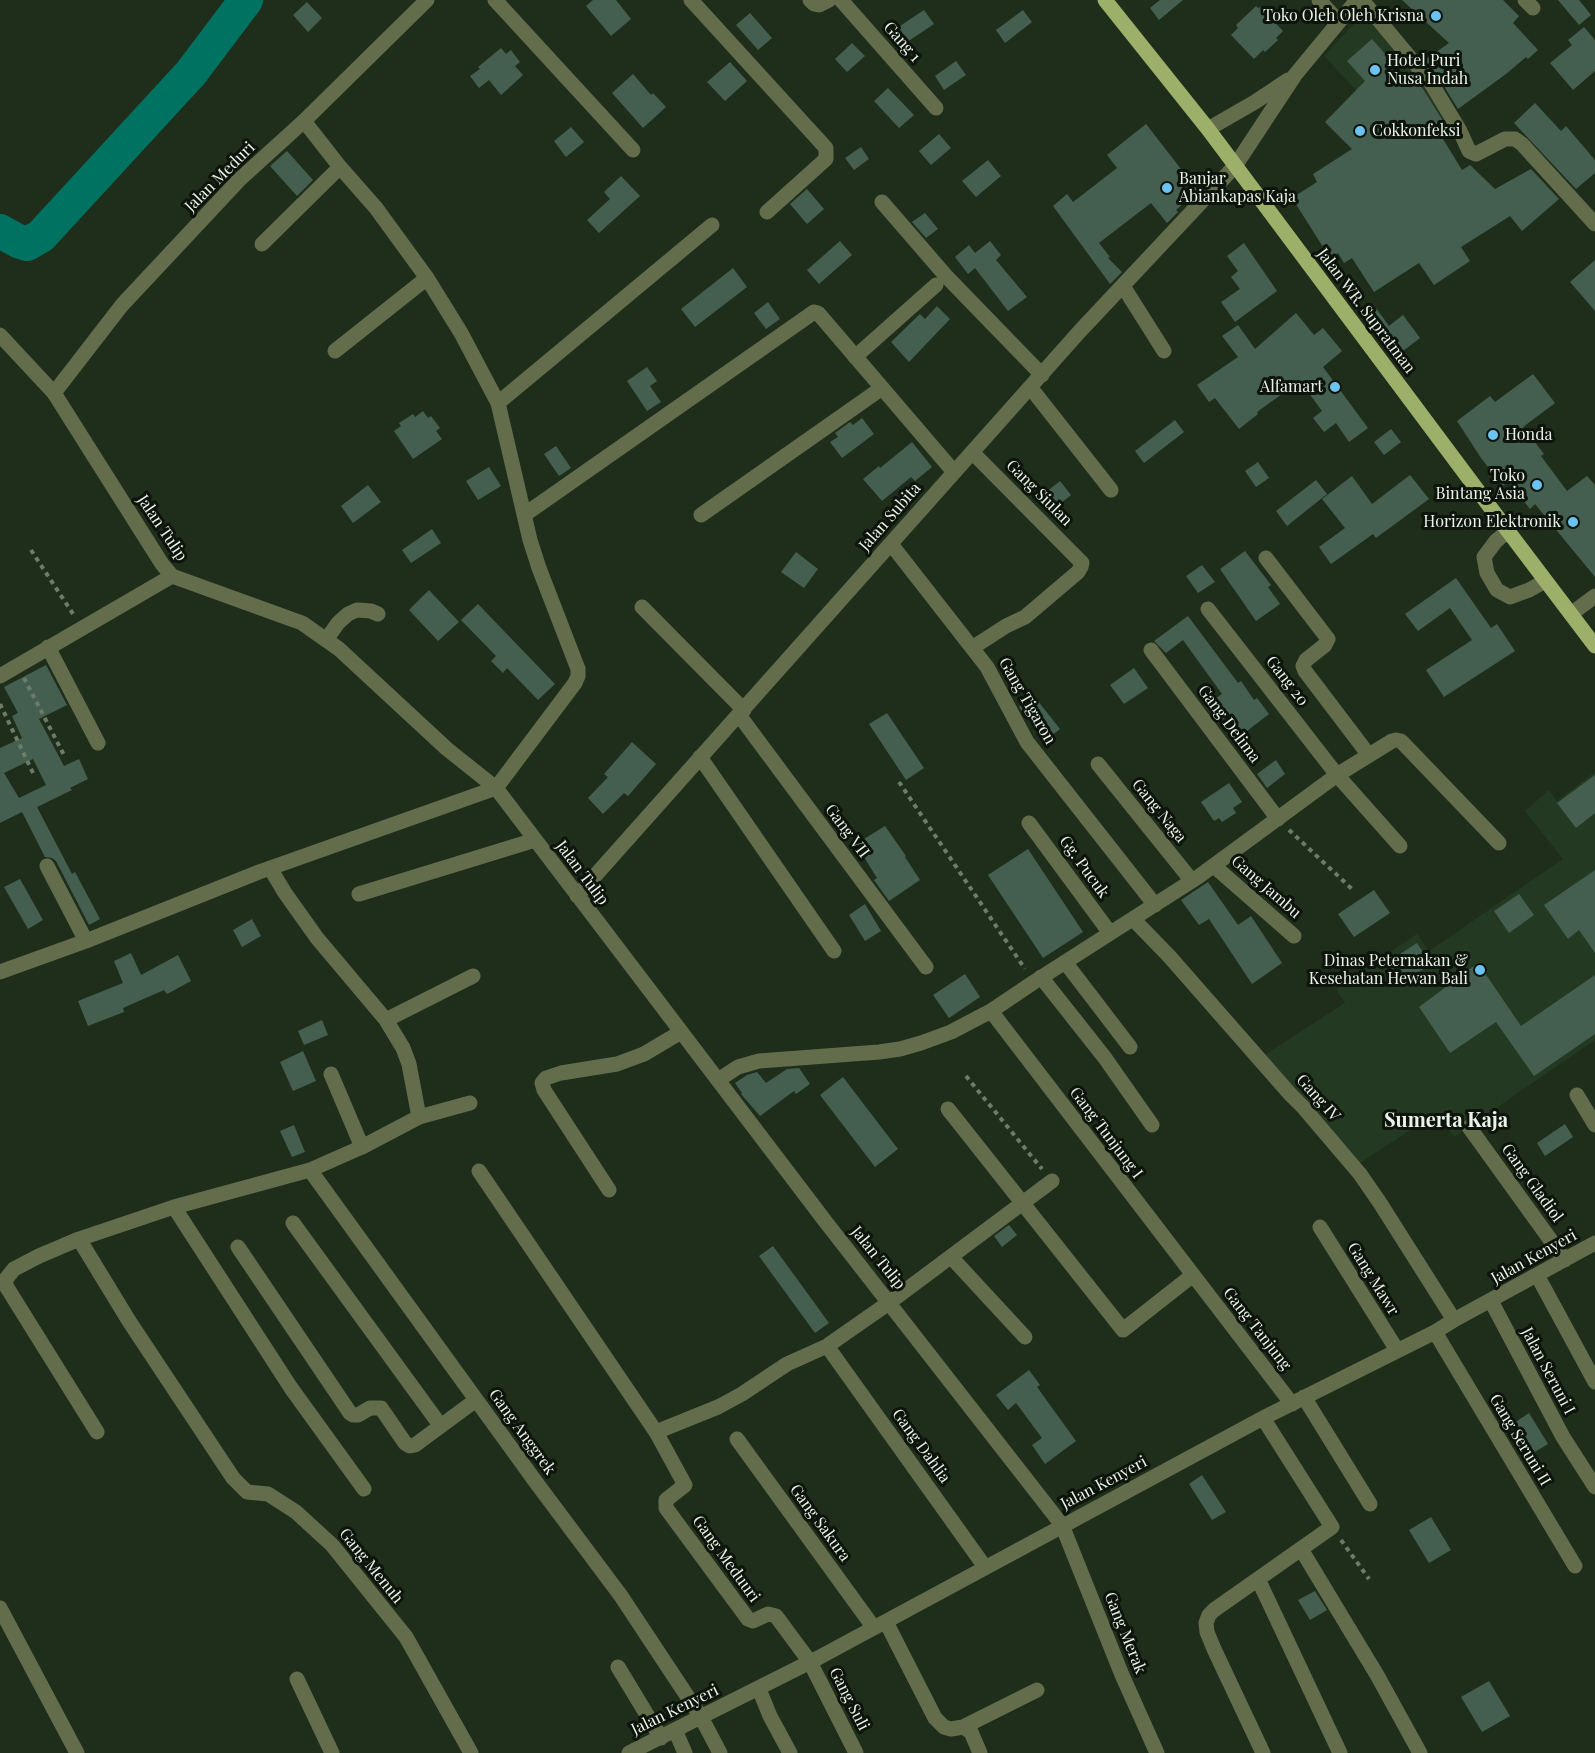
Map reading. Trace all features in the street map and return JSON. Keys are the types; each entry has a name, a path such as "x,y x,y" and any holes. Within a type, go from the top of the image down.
{"main road":[{"name":"Jalan WR. Supratman","path":"1105,0 1208,129 1595,646"}],"street":[{"name":"Jalan Meduri","path":"54,393 122,305 239,180 304,121 427,0"},
{"path":"495,0 633,150"},
{"path":"691,0 826,148 826,159 767,212"},
{"path":"810,0 819,5 829,0"},
{"name":"Gang 1","path":"841,0 936,108"},
{"path":"1319,0 1339,22"},
{"path":"1208,129 1255,102 1295,75 1357,0"},
{"path":"1362,0 1431,83 1460,131 1469,151 1476,154 1505,139 1515,140 1522,144 1595,224"},
{"name":"Jalan Subita","path":"578,896 1080,331 1235,166 1295,75"},
{"path":"0,972 86,941 270,868 496,788 578,676 578,669 539,568 498,403 461,333 427,278 376,208 304,121"},
{"path":"262,244 340,166"},
{"path":"882,202 946,276 1042,375"},
{"path":"498,403 712,225"},
{"path":"335,351 427,278"},
{"path":"855,357 936,285"},
{"path":"1123,286 1164,351"},
{"path":"524,515 814,312 818,313 954,472"},
{"name":"Jalan Tulip","path":"2,340 54,393 162,564 172,576 302,624 339,649 447,749 496,788 825,1221 1062,1525"},
{"path":"1030,387 1111,490"},
{"path":"702,515 882,388"},
{"name":"Gang Siulan","path":"972,452 1080,560 1081,567 1025,617 1006,626 972,648"},
{"path":"1508,531 1496,541 1484,557 1487,573 1497,590 1510,597 1545,581"},
{"name":"Gang Tigaron","path":"891,544 993,678 1027,742 1155,905"},
{"path":"1266,558 1328,639 1325,645 1306,660 1303,666 1368,754"},
{"path":"0,676 172,576"},
{"path":"1571,614 1595,596"},
{"name":"Gang VII","path":"642,608 741,713 926,967"},
{"name":"Gang 20","path":"1208,609 1337,775 1400,846"},
{"path":"326,640 348,614 357,610 378,614"},
{"path":"48,647 98,743"},
{"name":"Gang Delima","path":"1151,650 1278,819"},
{"path":"718,1080 738,1067 759,1061 900,1049 951,1032 991,1011 1192,881 1337,775 1392,741 1401,741 1499,843"},
{"path":"700,757 834,951"},
{"name":"Gang Naga","path":"1098,764 1192,881"},
{"name":"Gg. Pucuk","path":"1029,823 1110,933"},
{"path":"359,894 535,840"},
{"path":"47,866 86,941"},
{"name":"Gang Jambu","path":"1214,866 1294,936"},
{"path":"270,868 317,938 386,1020 403,1048 409,1064 419,1117"},
{"name":"Gang IV","path":"1132,919 1169,956 1360,1174 1454,1320"},
{"path":"1065,962 1130,1047"},
{"path":"386,1020 473,976"},
{"path":"1038,980 1124,1084 1152,1125"},
{"name":"Gang Tunjung I","path":"991,1011 1193,1275"},
{"path":"609,1190 544,1090 542,1083 546,1078 561,1073 617,1064 644,1054 681,1032"},
{"path":"331,1074 362,1147"},
{"path":"1577,1095 1595,1125"},
{"path":"97,1432 6,1286 6,1279 14,1269 79,1239 174,1207 310,1170 362,1147 419,1117 470,1103"},
{"path":"948,1109 1123,1330 1193,1275"},
{"name":"Gang Gladiol","path":"1469,1127 1565,1260"},
{"name":"Gang Anggrek","path":"310,1170 621,1596 702,1717 720,1753"},
{"path":"479,1171 656,1432 718,1407 788,1364 827,1346 1052,1182"},
{"path":"174,1207 291,1388 364,1489"},
{"path":"293,1222 440,1425"},
{"name":"Gang Mawr","path":"1320,1227 1397,1350"},
{"name":"Gang Menuh","path":"79,1239 233,1478 247,1492 268,1494 296,1512 332,1545 406,1636 471,1753"},
{"name":"Jalan Kenyeri","path":"629,1753 759,1689 1263,1418 1435,1332 1595,1243"},
{"path":"238,1247 350,1413 356,1416 370,1408 381,1408 405,1443 410,1446 415,1445 476,1400"},
{"path":"951,1257 1025,1337"},
{"name":"Gang Tanjung","path":"1193,1275 1323,1429 1370,1504"},
{"path":"1537,1275 1595,1382"},
{"name":"Jalan Seruni I","path":"1491,1301 1563,1437 1595,1487"},
{"name":"Gang Seruni II","path":"1435,1332 1575,1566"},
{"name":"Gang Dahlia","path":"827,1346 985,1567"},
{"path":"1263,1418 1332,1527 1215,1610 1209,1615 1206,1623 1214,1649 1263,1753"},
{"name":"Gang Meduuri","path":"656,1432 685,1485 666,1500 666,1508 748,1619 756,1620 770,1614 776,1616 810,1662"},
{"name":"Gang Sakura","path":"737,1439 880,1625 935,1718 944,1727 951,1729 963,1727"},
{"name":"Gang Merak","path":"1062,1525 1122,1675 1157,1753"},
{"path":"1301,1549 1377,1675 1420,1753"},
{"path":"1258,1579 1340,1753"},
{"path":"0,1608 77,1753"},
{"name":"Gang Suli","path":"810,1662 856,1753"},
{"path":"618,1667 661,1738"},
{"path":"297,1679 332,1753"},
{"path":"759,1689 790,1753"},
{"path":"963,1727 1037,1690"},
{"path":"963,1727 971,1732 980,1753"},
{"path":"675,1730 685,1753"}],"path":[{"path":"31,550 82,627"},
{"path":"18,666 65,757"},
{"path":"0,704 33,773"},
{"path":"899,782 1038,980"},
{"path":"1278,819 1352,889"},
{"path":"966,1076 1052,1182"},
{"path":"1332,1527 1369,1579"}],"shaded area":[{"name":"Hotel Puri Nusa Indah","path":"1363,14 1426,84 1450,120 1407,149 1396,133 1324,56"},
{"name":"Dinas Peternakan & Kesehatan Hewan Bali","path":"1595,772 1595,1040 1454,1137 1437,1113 1352,1168 1329,1141 1252,1063 1345,1003 1336,989 1417,934 1429,951 1563,859 1525,811 1549,790 1557,801"}],"building":[{"path":"593,0 616,0 631,19 611,36 586,6"},
{"path":"1160,0 1183,0 1159,20 1150,8"},
{"path":"1402,0 1503,0 1519,16 1513,23 1538,50 1458,109 1425,60 1449,43"},
{"path":"1558,0 1579,0 1591,15 1579,25"},
{"path":"307,2 322,18 308,32 293,15"},
{"path":"1256,6 1260,7 1283,31 1276,38 1278,40 1254,59 1231,35 1238,28 1236,25"},
{"path":"924,10 934,24 904,44 894,30"},
{"path":"1023,10 1032,22 1005,43 996,30"},
{"path":"750,13 772,38 758,50 736,25"},
{"path":"1584,27 1595,40 1595,71 1573,90 1550,63 1572,45 1568,40"},
{"path":"1372,39 1404,75 1409,72 1423,89 1443,121 1435,126 1462,170 1470,165 1495,189 1531,169 1559,199 1522,231 1510,216 1461,247 1470,261 1434,285 1419,263 1374,292 1352,258 1344,263 1338,253 1330,258 1292,198 1317,182 1313,174 1352,149 1325,122 1365,81 1347,61"},
{"path":"852,43 865,56 847,72 835,59"},
{"path":"501,48 506,54 511,50 520,62 515,66 523,75 501,95 489,80 479,88 470,76"},
{"path":"956,61 966,75 944,90 935,76"},
{"path":"730,62 747,81 725,101 707,82"},
{"path":"633,74 651,95 653,93 666,107 643,128 612,93"},
{"path":"888,88 914,115 899,128 874,101"},
{"path":"1535,103 1561,131 1566,126 1595,160 1595,173 1576,189 1514,123"},
{"path":"1146,124 1198,191 1176,210 1178,212 1167,223 1151,203 1099,243 1110,257 1108,258 1122,272 1110,284 1053,206 1067,194 1073,202 1117,168 1107,155"},
{"path":"571,127 584,142 566,157 554,141"},
{"path":"939,134 951,148 931,165 919,151"},
{"path":"861,147 869,159 854,170 845,158"},
{"path":"287,151 313,180 297,196 270,166"},
{"path":"988,160 1001,176 976,197 962,181"},
{"path":"621,176 640,196 599,233 587,220 610,199 604,192"},
{"path":"807,189 824,209 807,224 790,204"},
{"path":"925,213 938,229 926,238 912,222"},
{"path":"840,241 852,255 819,284 807,270"},
{"path":"990,241 1001,255 996,260 1027,297 1008,311 975,268 968,274 955,257 969,245 975,253"},
{"path":"1244,243 1277,291 1235,322 1221,302 1240,289 1231,277 1238,271 1227,256"},
{"path":"1595,260 1595,311 1570,282"},
{"path":"733,268 747,287 695,327 681,309"},
{"path":"768,302 780,319 766,329 754,313"},
{"path":"937,306 950,319 909,362 891,342 920,314 925,319"},
{"path":"1376,308 1389,326 1403,315 1420,338 1395,357 1364,317"},
{"path":"1296,313 1314,335 1323,328 1342,351 1323,367 1368,428 1349,442 1336,423 1324,432 1313,418 1322,411 1300,381 1257,412 1258,414 1239,429 1215,398 1209,402 1197,385 1238,357 1222,336 1238,325 1255,349"},
{"path":"647,367 657,381 650,386 661,402 647,411 627,381"},
{"path":"1533,374 1555,403 1523,427 1544,454 1541,456 1567,491 1587,476 1595,485 1595,577 1535,504 1530,509 1508,481 1503,486 1457,421 1490,396 1495,402"},
{"path":"423,411 428,418 431,416 440,428 436,431 442,439 413,459 394,431 401,426 399,423"},
{"path":"862,418 874,434 842,458 830,442 838,437 835,433 850,422 853,425"},
{"path":"1175,420 1184,432 1144,463 1135,451"},
{"path":"1391,429 1401,442 1384,455 1374,442"},
{"path":"912,442 932,467 915,481 911,477 882,501 863,479"},
{"path":"556,446 571,468 559,476 544,454"},
{"path":"1258,462 1269,478 1256,487 1245,471"},
{"path":"489,467 501,486 478,500 466,481"},
{"path":"1410,475 1429,499 1376,538 1373,534 1331,564 1319,547 1345,528 1322,499 1352,476 1372,504"},
{"path":"1316,480 1327,494 1287,526 1276,511"},
{"path":"1060,481 1071,495 1056,507 1045,493"},
{"path":"368,485 381,502 353,523 341,506"},
{"path":"432,529 441,543 411,563 402,550"},
{"path":"1245,551 1271,585 1268,587 1280,604 1256,621 1220,569"},
{"path":"796,552 818,569 804,588 781,572"},
{"path":"1202,565 1215,582 1198,593 1186,576"},
{"path":"1456,578 1491,628 1497,624 1515,651 1444,697 1426,670 1472,640 1450,608 1418,631 1405,614"},
{"path":"429,590 459,622 438,641 409,610"},
{"path":"478,604 555,684 538,700 507,668 503,673 491,661 496,656 461,620"},
{"path":"1188,616 1238,683 1241,681 1254,700 1257,698 1269,714 1243,734 1229,715 1218,723 1205,706 1222,694 1183,640 1166,653 1154,641"},
{"path":"46,665 67,705 39,719 64,766 79,759 88,779 70,788 72,790 37,807 72,874 75,872 100,919 89,925 56,861 45,857 22,812 0,823 0,748 22,738 12,716 18,713 4,687","holes":["33,759 46,785 19,798 4,773"]},
{"path":"1134,668 1148,688 1124,704 1110,685"},
{"path":"1034,696 1060,729 1045,741 1019,707"},
{"path":"887,713 924,768 906,780 869,724"},
{"path":"632,742 656,764 628,796 624,793 603,814 588,798 608,777 604,774"},
{"path":"1276,760 1285,774 1267,788 1257,774"},
{"path":"1595,775 1595,813 1576,828 1557,803"},
{"path":"1229,783 1242,802 1233,808 1236,813 1222,822 1219,818 1214,821 1201,802"},
{"path":"885,826 920,880 889,901 874,880 877,878 856,844"},
{"path":"1028,849 1083,932 1043,958 988,875"},
{"path":"1595,870 1595,953 1579,930 1568,939 1544,905"},
{"path":"20,879 43,920 28,929 4,887"},
{"path":"1208,882 1238,925 1251,916 1282,963 1252,984 1209,919 1199,925 1181,900"},
{"path":"1374,890 1390,913 1354,937 1338,914"},
{"path":"1519,894 1534,915 1509,933 1494,911"},
{"path":"865,904 881,931 865,941 849,915"},
{"path":"252,919 261,936 242,947 233,930"},
{"path":"1417,943 1431,964 1400,984 1386,963"},
{"path":"131,953 141,975 178,955 191,981 167,994 164,990 123,1008 124,1012 88,1026 78,1001 123,983 114,961"},
{"path":"1478,963 1521,1026 1595,975 1595,1034 1534,1076 1496,1022 1450,1053 1419,1007"},
{"path":"965,974 980,997 949,1018 933,995"},
{"path":"322,1020 328,1035 304,1045 298,1031"},
{"path":"303,1051 316,1081 293,1091 280,1062"},
{"path":"799,1068 810,1084 796,1094 794,1091 760,1116 741,1094 735,1083 757,1072 766,1083 787,1069"},
{"path":"843,1077 898,1149 875,1167 820,1095"},
{"path":"1565,1124 1573,1137 1545,1156 1537,1143"},
{"path":"294,1125 305,1152 292,1157 280,1131"},
{"path":"1009,1225 1017,1235 1002,1247 994,1236"},
{"path":"773,1246 829,1323 815,1333 759,1256"},
{"path":"1029,1370 1040,1385 1037,1387 1076,1441 1045,1464 1032,1445 1042,1438 1016,1403 1008,1410 996,1395"},
{"path":"1529,1413 1548,1444 1533,1453 1514,1423"},
{"path":"1202,1475 1226,1512 1212,1520 1189,1484"},
{"path":"1431,1517 1451,1550 1429,1563 1409,1530"},
{"path":"1315,1591 1327,1610 1310,1620 1298,1600"},
{"path":"1489,1681 1510,1716 1482,1732 1461,1697"}],"waterway":[{"path":"0,231 27,244 41,236 191,73 246,0"}],"place":[{"name":"Toko Oleh Oleh Krisna","path":"1436,16"},
{"name":"Hotel Puri Nusa Indah","path":"1375,70"},
{"name":"Cokkonfeksi","path":"1360,131"},
{"name":"Banjar Abiankapas Kaja","path":"1167,188"},
{"name":"Alfamart","path":"1335,387"},
{"name":"Honda","path":"1493,435"},
{"name":"Toko Bintang Asia","path":"1537,485"},
{"name":"Horizon Elektronik","path":"1573,522"},
{"name":"Dinas Peternakan & Kesehatan Hewan Bali","path":"1480,970"}],"district":[{"name":"Sumerta Kaja","path":"1446,1121"}]}
